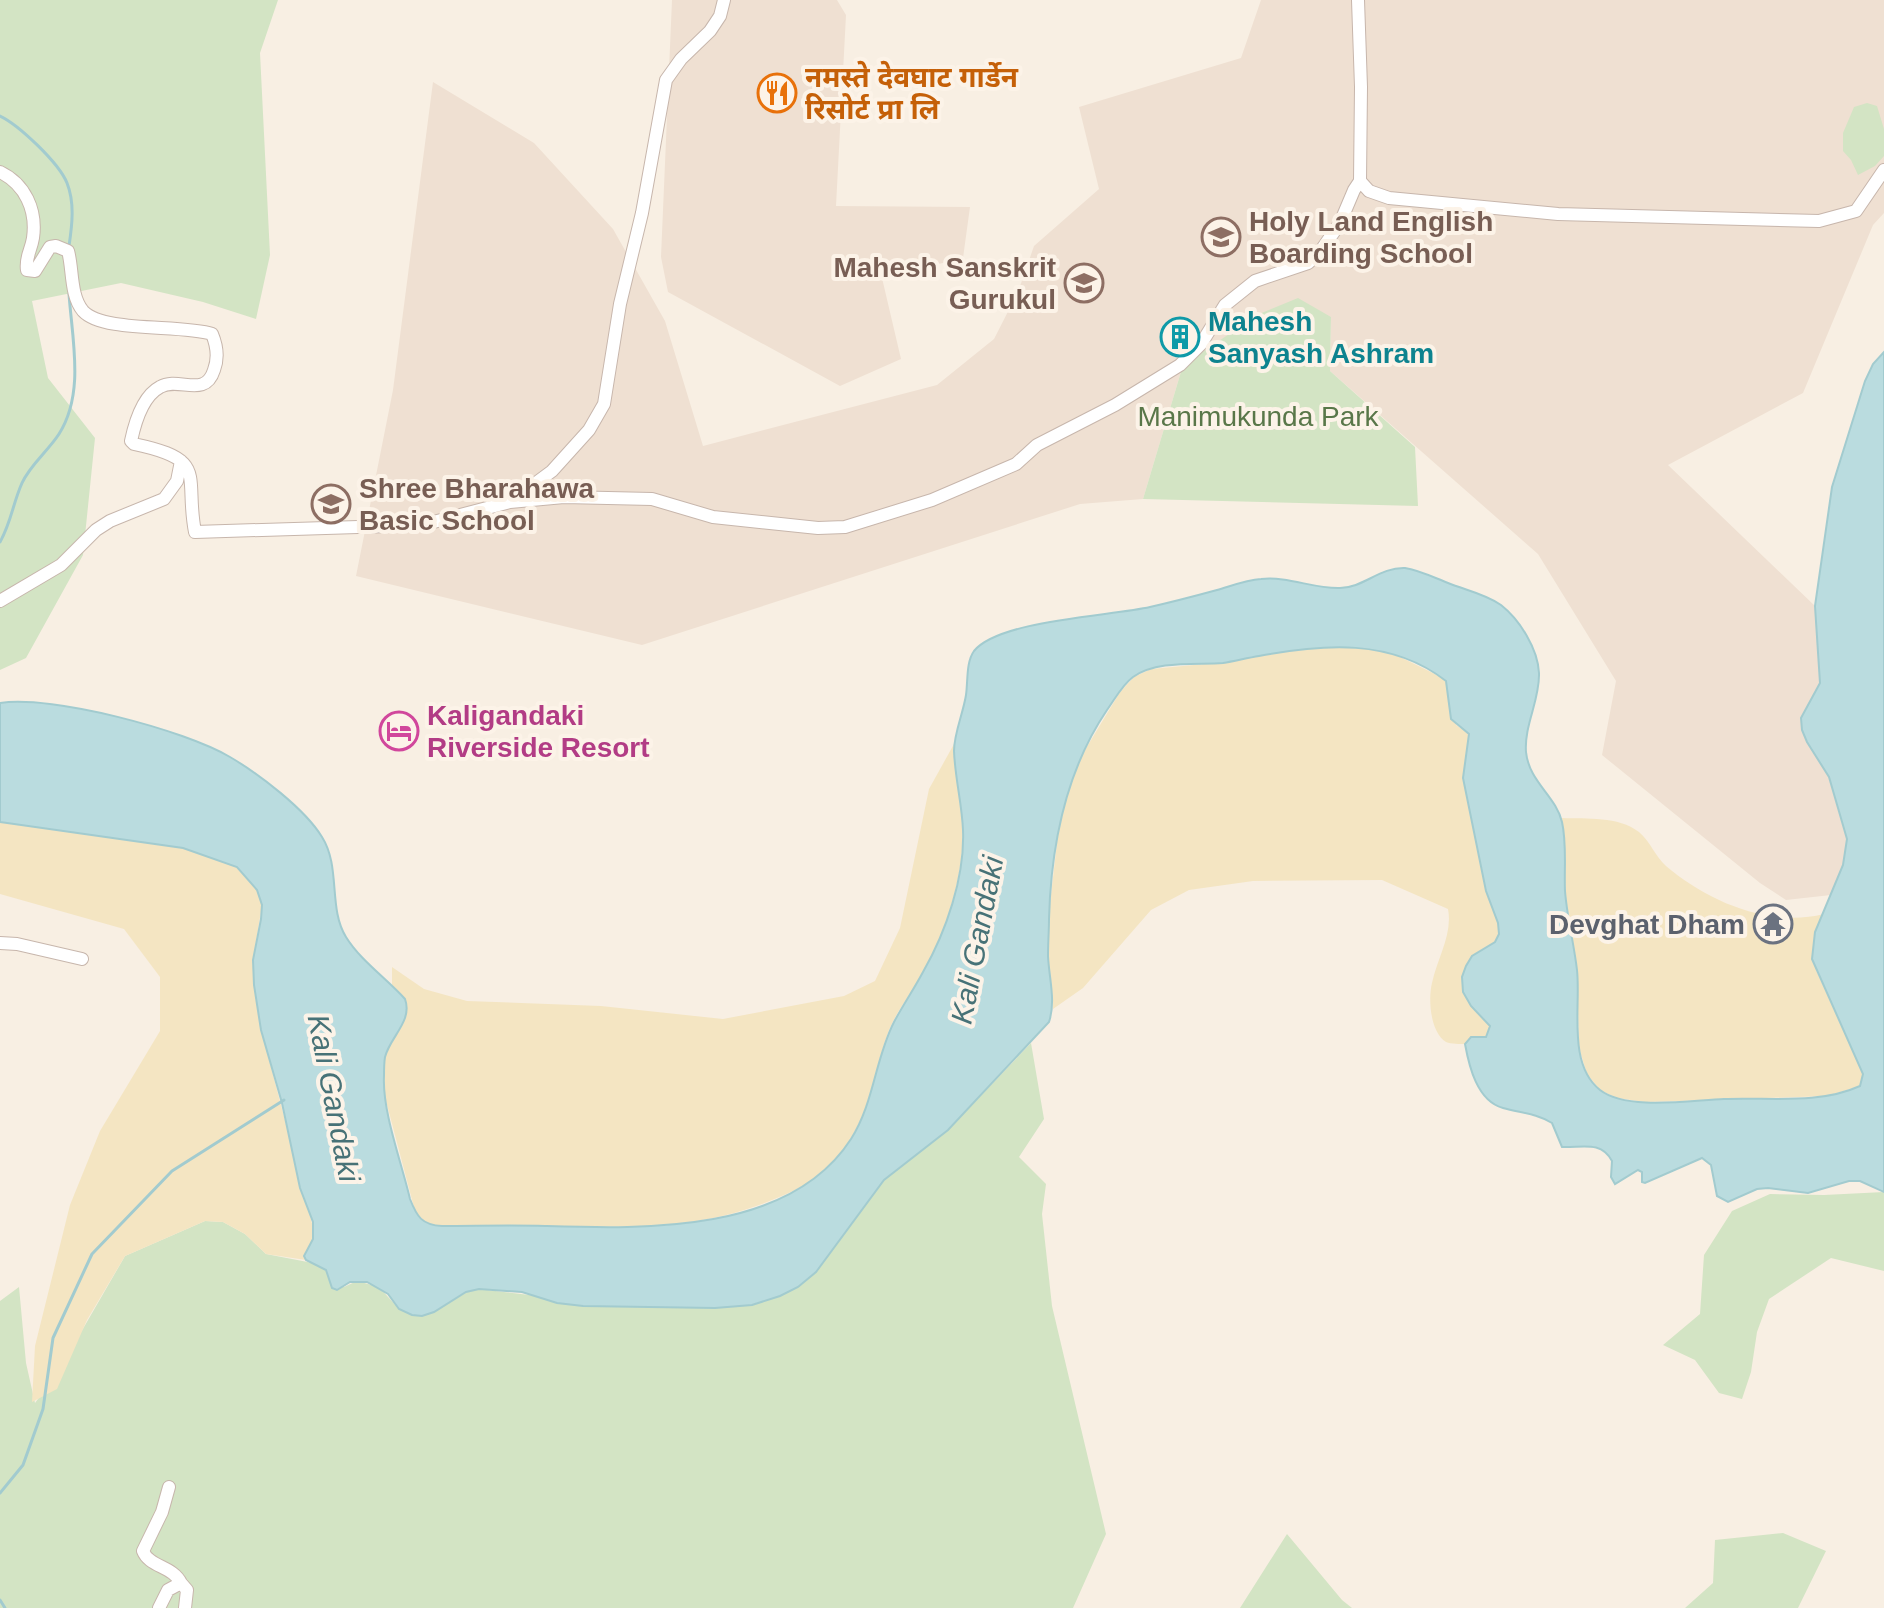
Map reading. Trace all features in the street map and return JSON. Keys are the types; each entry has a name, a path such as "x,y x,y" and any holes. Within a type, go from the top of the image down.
{"street":[{"path":"510,502 552,471 589,430 604,404 620,304 642,213 666,80 681,59 710,31 720,16 724,0"},
{"path":"0,172 26,192 32,210 33,238 25,259 27,270 35,271 50,247 56,246 68,251 78,301 83,311 95,318 118,324 212,334 217,356 211,379 197,386 168,383 158,388 148,396 131,437 134,444 181,461 192,475 191,514 195,532 422,525 510,502 564,497 652,499 713,517 818,528 845,527 950,493 1016,464 1037,445 1115,405 1180,365 1201,344 1225,305 1255,281 1308,263 1320,252 1340,223 1360,181 1358,0"},
{"path":"1360,181 1369,191 1389,198 1558,214 1819,221 1856,211 1884,170"},
{"path":"0,601 61,565 96,530 110,521 123,513 164,499 177,481 181,461"},
{"path":"0,943 82,959"},
{"path":"169,1487 162,1512 143,1551 147,1559 172,1571 187,1590 185,1608"},
{"path":"159,1608 168,1590 181,1583"}],"shaded area":[{"path":"672,0 837,0 846,15 836,206 970,207 963,258 882,278 901,359 840,386 668,292 661,257"},
{"path":"1261,0 1884,0 1884,213 1873,225 1803,393 1668,465 1815,606 1820,683 1801,718 1802,730 1829,777 1847,839 1843,865 1831,895 1786,900 1760,883 1602,755 1616,681 1538,554 1330,371 1331,317 1183,365 1143,499 1080,504 642,645 356,576 393,390 433,82 534,143 613,229 665,321 703,446 937,385 994,339 1018,292 1034,246 1099,189 1079,107 1241,58"}],"green space":[{"path":"0,0 278,0 260,53 270,255 256,319 203,302 121,283 32,301 48,378 95,438 83,555 26,658 0,670"},
{"path":"1867,103 1877,106 1884,129 1884,156 1875,166 1858,175 1843,151 1843,133 1854,107"},
{"name":"Manimukunda Park","path":"1298,298 1331,317 1330,371 1415,447 1418,506 1143,499 1183,365 1259,314"},
{"path":"1031,1043 1044,1119 1019,1157 1046,1184 1042,1214 1052,1306 1106,1534 1073,1608 0,1608 0,1301 19,1287 26,1363 35,1403 58,1372 125,1256 205,1221 223,1222 245,1234 266,1254 318,1264 344,1287 357,1281 379,1287 399,1309 422,1316 467,1292 479,1289 623,1306 715,1308 780,1296 798,1287 816,1272 884,1180 948,1130"},
{"path":"1884,1192 1884,1271 1831,1258 1769,1299 1757,1332 1751,1372 1742,1399 1719,1393 1695,1360 1663,1345 1700,1314 1704,1255 1732,1211 1770,1194"},
{"path":"1783,1533 1826,1551 1798,1608 1685,1608 1713,1583 1715,1540"},
{"path":"1287,1534 1342,1600 1352,1608 1240,1608"}],"sand":[{"path":"1343,647 1394,654 1441,677 1449,685 1456,725 1469,734 1463,778 1486,891 1499,934 1495,942 1479,951 1490,1026 1486,1037 1468,1039 1465,1044 1448,1043 1433,1023 1431,990 1448,928 1448,909 1382,880 1253,881 1189,890 1151,910 1083,988 1053,1009 1048,955 1049,912 1060,817 1071,780 1085,750 1120,692 1134,677 1151,669 1226,662 1305,648"},
{"path":"954,744 963,834 960,869 952,903 926,968 889,1030 857,1127 837,1158 824,1171 777,1198 718,1217 689,1222 631,1227 431,1226 416,1215 383,1079 385,1057 405,999 392,985 392,967 424,989 467,1001 601,1006 723,1019 844,996 875,981 900,928 929,789"},
{"path":"1562,818 1602,819 1631,827 1682,879 1740,908 1782,917 1824,914 1815,932 1816,970 1863,1074 1860,1086 1827,1096 1645,1102 1617,1098 1600,1090 1587,1074 1579,1048 1577,971 1566,898"},
{"path":"0,822 183,848 237,867 248,877 262,905 253,960 261,1029 314,1231 304,1256 306,1260 266,1254 245,1234 223,1222 205,1221 125,1256 87,1320 57,1389 32,1402 35,1346 70,1205 100,1131 160,1031 160,977 124,929 0,894"}],"water":[{"name":"Kali Gandaki","path":"1884,352 1884,1192 1860,1181 1849,1181 1808,1193 1757,1189 1728,1202 1717,1196 1711,1165 1702,1158 1645,1183 1642,1182 1642,1172 1638,1170 1615,1184 1611,1177 1612,1161 1602,1150 1590,1146 1562,1147 1552,1123 1503,1108 1487,1098 1476,1082 1465,1044 1471,1037 1486,1037 1490,1026 1471,1006 1463,992 1462,977 1472,956 1495,942 1499,934 1486,891 1463,778 1469,734 1451,719 1446,681 1403,657 1380,651 1332,647 1223,663 1165,666 1143,672 1125,684 1080,758 1063,810 1050,891 1048,956 1052,998 1049,1022 948,1130 884,1180 816,1272 798,1287 752,1305 715,1308 583,1306 557,1303 522,1292 479,1289 466,1292 422,1316 399,1309 388,1294 367,1282 350,1282 337,1290 332,1288 326,1270 304,1256 313,1239 313,1222 300,1188 282,1103 261,1030 253,960 262,905 257,890 237,867 183,848 0,822 0,703 52,704 84,709 182,736 230,757 280,793 305,815 322,837 331,861 337,913 346,937 405,999 404,1022 385,1057 384,1090 410,1199 421,1219 442,1226 626,1227 712,1219 753,1209 791,1193 824,1170 859,1125 888,1036 939,940 957,885 963,830 954,744 966,695 968,666 974,651 1007,632 1030,626 1150,607 1250,581 1281,579 1340,588 1405,568 1495,601 1508,611 1532,645 1538,664 1539,683 1527,732 1526,752 1532,772 1554,804 1562,822 1566,901 1577,970 1579,1050 1590,1079 1600,1090 1612,1096 1643,1102 1793,1099 1844,1092 1860,1086 1863,1074 1812,959 1815,932 1843,865 1847,839 1829,777 1807,742 1801,718 1820,683 1815,606 1832,487 1865,381 1873,364"}],"waterway":[{"path":"0,116 38,145 63,175 72,206 69,246"},
{"path":"0,542 22,483 59,434 72,401 75,366 69,294"},
{"path":"0,1493 23,1465 43,1409 53,1338 92,1254 172,1171 284,1100"},
{"path":"0,1600 5,1608"}],"place":[{"name":"नमस्ते देवघाट गार्डेन रिसोर्ट प्रा लि","path":"777,93"},
{"name":"Holy Land English Boarding School","path":"1221,237"},
{"name":"Mahesh Sanskrit Gurukul","path":"1084,283"},
{"name":"Mahesh Sanyash Ashram","path":"1180,337"},
{"name":"Shree Bharahawa Basic School","path":"331,504"},
{"name":"Kaligandaki Riverside Resort","path":"399,731"},
{"name":"Devghat Dham","path":"1773,924"}]}
